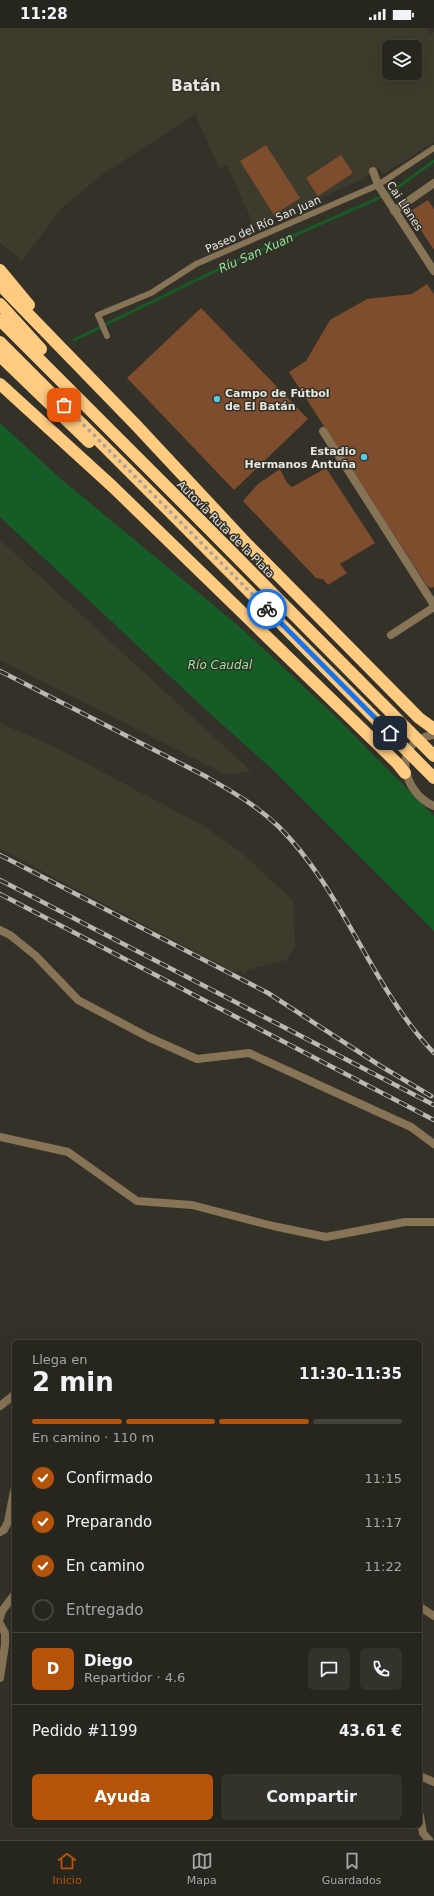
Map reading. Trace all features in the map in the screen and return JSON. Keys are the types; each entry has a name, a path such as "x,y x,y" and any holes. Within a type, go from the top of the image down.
{"highway":[{"path":"0,270 36,314 135,424 248,545 419,718 434,729"},
{"path":"0,285 29,317 135,424"},
{"path":"0,304 42,351 66,384"},
{"name":"Autovía Ruta de la Plata","path":"0,320 66,384 434,756"},
{"path":"0,342 434,778"},
{"path":"0,356 147,497 190,532"},
{"path":"0,376 56,428 113,487 397,763 405,773"},
{"path":"0,384 113,487"}],"street":[{"name":"Paseo del Río San Juan","path":"107,336 98,315 151,293 196,264 378,186 434,148"},
{"name":"Cai Llanes","path":"373,171 378,186 434,271"},
{"path":"394,211 434,183"},
{"path":"323,431 434,606 391,635"},
{"path":"434,735 424,736 413,744 405,756 405,773 414,788 434,806"},
{"path":"0,930 10,935 36,956 78,1000 148,1036 197,1059 249,1053 411,1127 434,1144"},
{"path":"0,1137 68,1152 137,1201 192,1205 273,1226 326,1237 405,1222 434,1222"},
{"path":"0,1406 12,1397"},
{"path":"0,1532 4,1530 8,1522 12,1501"},
{"path":"0,1618 2,1611 12,1598"},
{"path":"422,1607 434,1616"},
{"path":"0,1624 5,1633 5,1646 0,1678"},
{"path":"422,1777 434,1782"},
{"path":"422,1827 423,1833 429,1840"}],"shaded area":[{"path":"0,28 428,28 428,35 434,32 434,142 383,174 379,168 361,180 254,226 227,165 220,169 195,114 97,178 61,209 22,261 0,242"},
{"path":"266,145 300,198 274,215 240,161"},
{"path":"341,155 353,173 318,196 306,178"},
{"path":"428,200 434,209 434,250 409,212"},
{"name":"Estadio Hermanos Antuña","path":"427,284 434,294 434,587 432,588 428,587 289,372 306,361 330,320 367,299 412,294"},
{"name":"Campo de Fútbol de El Batán","path":"201,308 308,419 234,490 127,378"},
{"path":"326,468 375,543 340,564 347,573 328,585 323,579 316,578 243,501 258,484 280,469 287,483 292,487"},
{"path":"0,540 252,772 225,774 0,660"},
{"path":"0,723 57,748 204,826 241,852 293,901 295,947 286,960 247,970 245,974 238,970 236,973 0,849"}],"water":[{"name":"Río Caudal","path":"0,423 61,479 240,627 333,714 434,816 434,931 272,769 205,709 0,517"}],"waterway":[{"name":"Ríu San Xuan","path":"74,340 225,266 390,193 434,161"}],"railway":[{"path":"0,671 205,776 243,799 270,818 301,852 321,879 392,998 412,1027 434,1053"},
{"path":"0,855 268,993 379,1065 431,1096"},
{"path":"0,880 434,1105"},
{"path":"0,894 434,1120"}],"way so far":[{"path":"64,405 267,609"}],"place":[{"name":"Campo de Fútbol de El Batán","path":"217,399"},
{"name":"Estadio Hermanos Antuña","path":"364,457"}],"district":[{"name":"Batán","path":"196,86"}],"route":[{"path":"267,609 390,733"}]}
